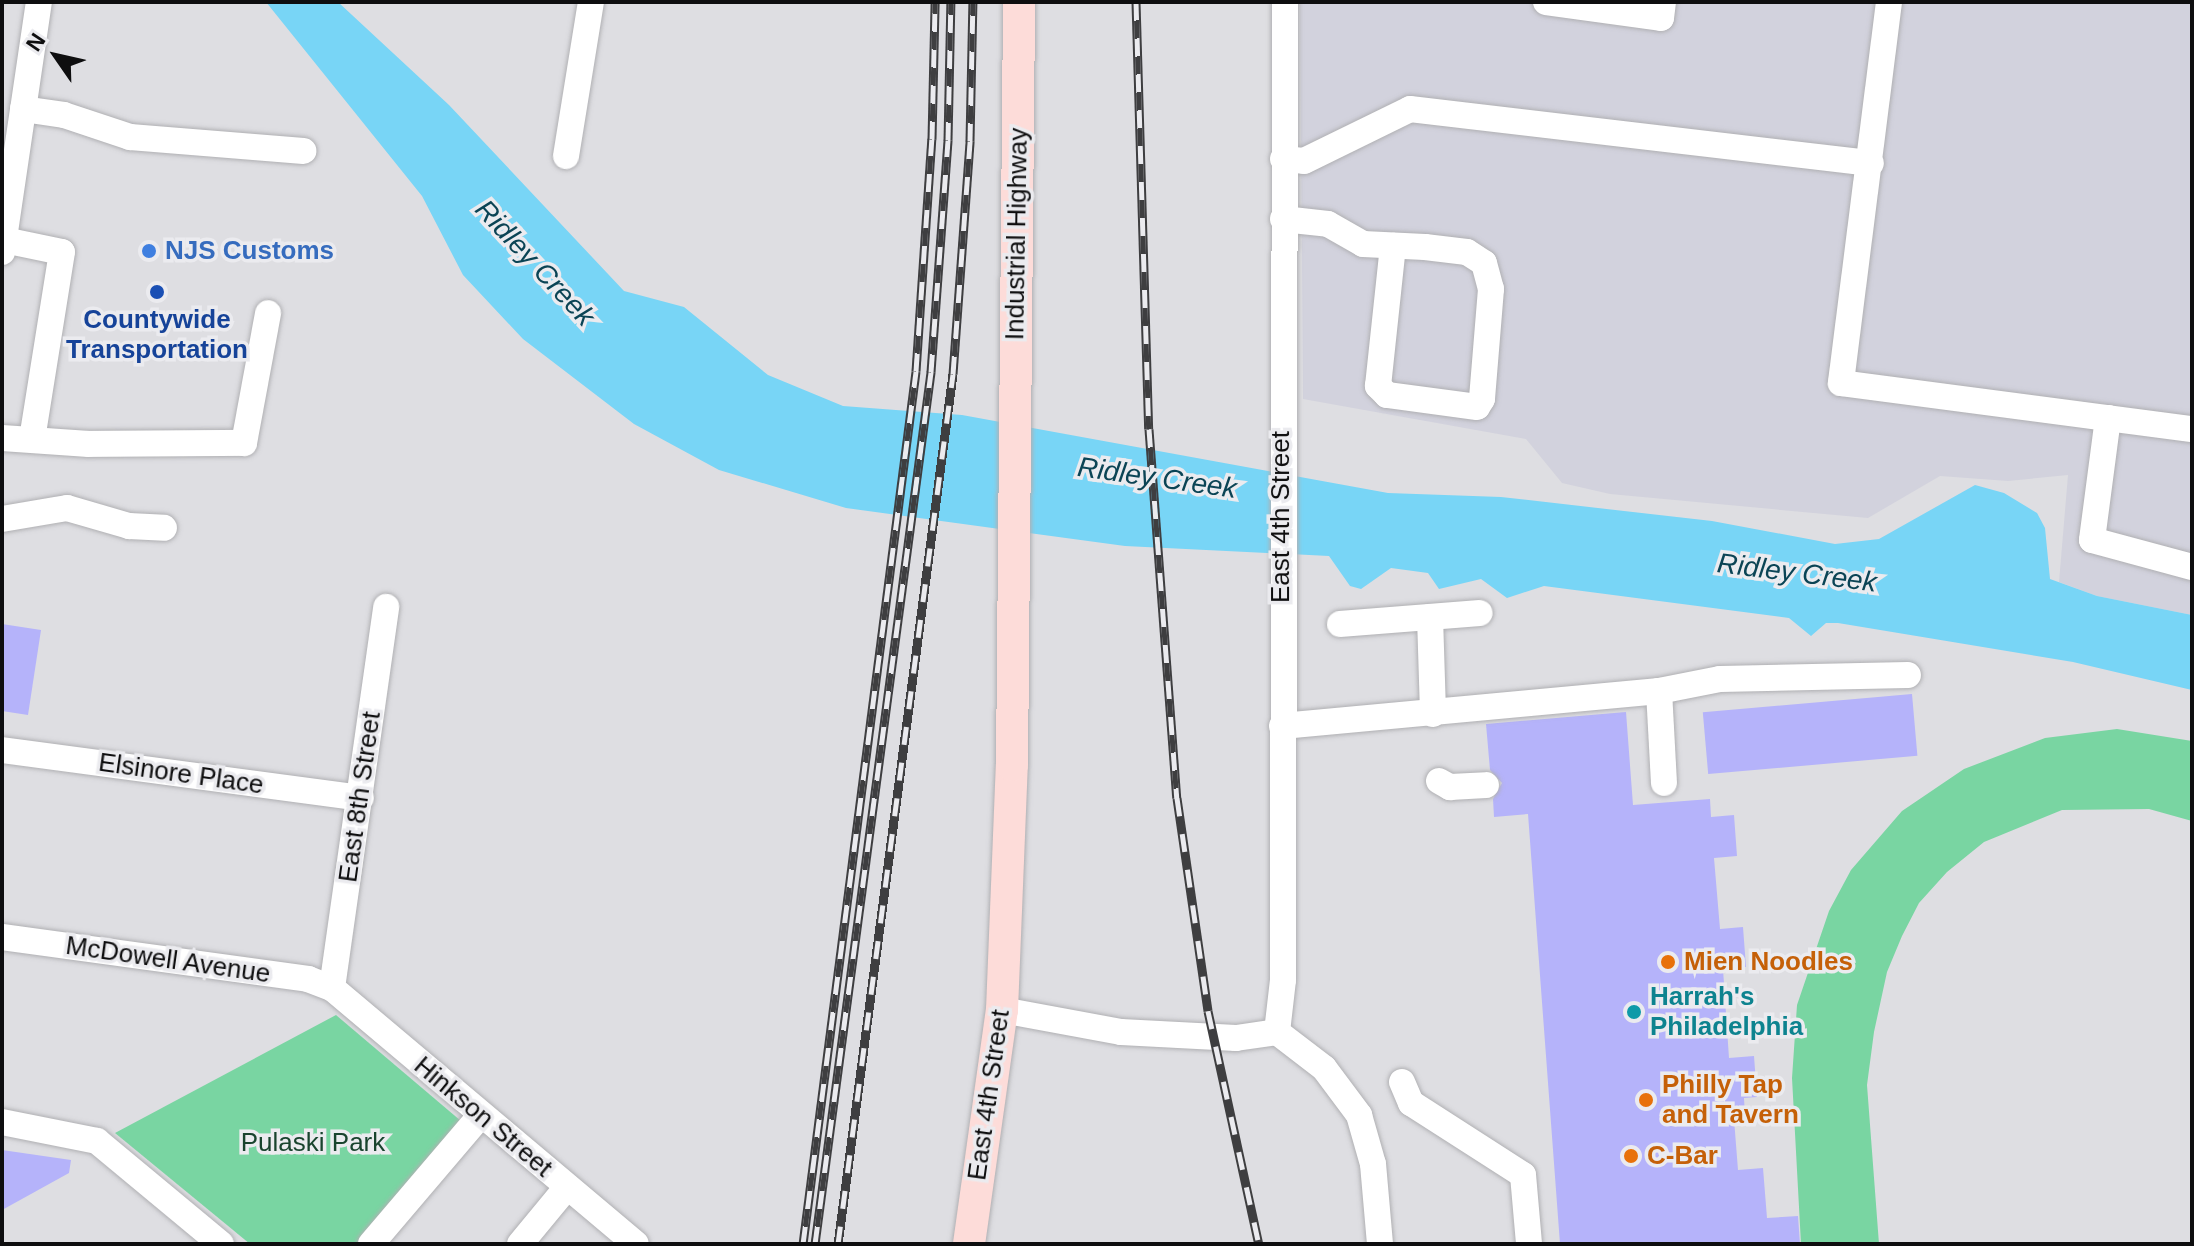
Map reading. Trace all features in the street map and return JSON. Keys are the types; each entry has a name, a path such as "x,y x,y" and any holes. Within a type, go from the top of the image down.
{"main road":[{"name":"Industrial Highway","path":"1014,465 1019,2"},
{"name":"East 4th Street","path":"969,1244 1002,1010 1012,765 1014,465"}],"street":[{"path":"32,440 62,252 3,246 39,2"},
{"path":"566,156 591,2"},
{"name":"East 4th Street","path":"1277,1032 1283,980 1280,611 1285,2"},
{"path":"1546,2 1661,18 1663,2"},
{"path":"1889,2 1841,383 2192,429"},
{"path":"23,109 64,115 130,137 303,151"},
{"path":"1283,159 1304,161 1410,109 1871,163"},
{"path":"1283,219 1315,221 1357,242 1467,252 1490,272 1482,399 1477,407 1387,395 1378,386 1393,246"},
{"path":"2,438 244,443 268,313"},
{"path":"2108,418 2092,540 2192,567"},
{"path":"2,519 67,508 129,526 164,528"},
{"name":"East 8th Street","path":"332,988 386,607"},
{"path":"1340,624 1480,613"},
{"path":"1430,617 1433,714"},
{"path":"1282,726 1659,691 1720,679 1908,675"},
{"path":"1659,691 1664,783"},
{"name":"Elsinore Place","path":"2,750 361,798"},
{"path":"1439,781 1450,787 1486,785"},
{"name":"McDowell Avenue","path":"2,937 308,979 332,988"},
{"name":"Hinkson Street","path":"332,988 480,1116 636,1244"},
{"path":"1002,1010 1121,1032 1236,1038 1277,1032 1324,1068 1359,1115 1373,1164 1380,1244"},
{"path":"1402,1082 1411,1103 1523,1175 1529,1244"},
{"path":"371,1244 480,1116"},
{"path":"2,1122 97,1141 221,1244"},
{"path":"520,1244 567,1187"}],"shaded area":[{"path":"1300,2 2192,2 2192,615 2097,596 2059,582 2068,475 2008,481 1940,476 1868,518 1610,494 1562,483 1526,439 1303,399"}],"green space":[{"path":"2117,729 2192,741 2192,821 2149,809 2062,810 1984,842 1947,872 1919,903 1902,936 1887,972 1874,1032 1867,1085 1879,1244 1801,1244 1792,1078 1797,1005 1829,911 1851,870 1902,811 1964,769 2045,738"},
{"name":"Pulaski Park","path":"336,1015 461,1121 360,1244 250,1244 115,1133"}],"water":[{"name":"Ridley Creek","path":"266,2 338,2 449,105 624,291 684,307 768,375 843,406 962,415 1388,493 1501,497 1712,521 1835,544 1879,539 1975,485 2004,493 2037,513 2045,528 2050,579 2097,596 2192,615 2192,690 2073,662 1838,623 1826,623 1811,636 1789,618 1544,586 1507,598 1481,579 1439,589 1428,573 1391,568 1361,589 1350,586 1329,556 1125,546 846,508 719,470 634,424 523,339 463,275 422,196"}],"building":[{"path":"2,624 41,630 28,715 2,711"},
{"path":"1912,694 1917,756 1708,774 1703,712"},
{"name":"Harrah's Philadelphia","path":"1626,712 1633,805 1710,799 1711,817 1734,815 1737,856 1714,858 1720,929 1743,927 1746,967 1723,969 1729,1058 1754,1056 1757,1097 1744,1098 1745,1117 1734,1119 1738,1170 1763,1168 1767,1218 1798,1216 1800,1244 1560,1244 1528,814 1494,817 1493,799 1502,783 1490,770 1486,724"},
{"path":"2,1150 71,1160 69,1173 2,1210"}],"railway":[{"path":"803,1244 916,371 932,139 935,2"},
{"path":"815,1244 931,372 948,140 951,2"},
{"path":"838,1244 953,374 970,141 973,2"},
{"path":"1136,2 1149,429 1177,798 1208,1011 1259,1244"}],"place":[{"name":"NJS Customs","path":"149,251"},
{"name":"Countywide Transportation","path":"157,292"},
{"name":"Mien Noodles","path":"1668,962"},
{"name":"Harrah's Philadelphia","path":"1634,1012"},
{"name":"Philly Tap and Tavern","path":"1646,1100"},
{"name":"C-Bar","path":"1631,1156"}]}
